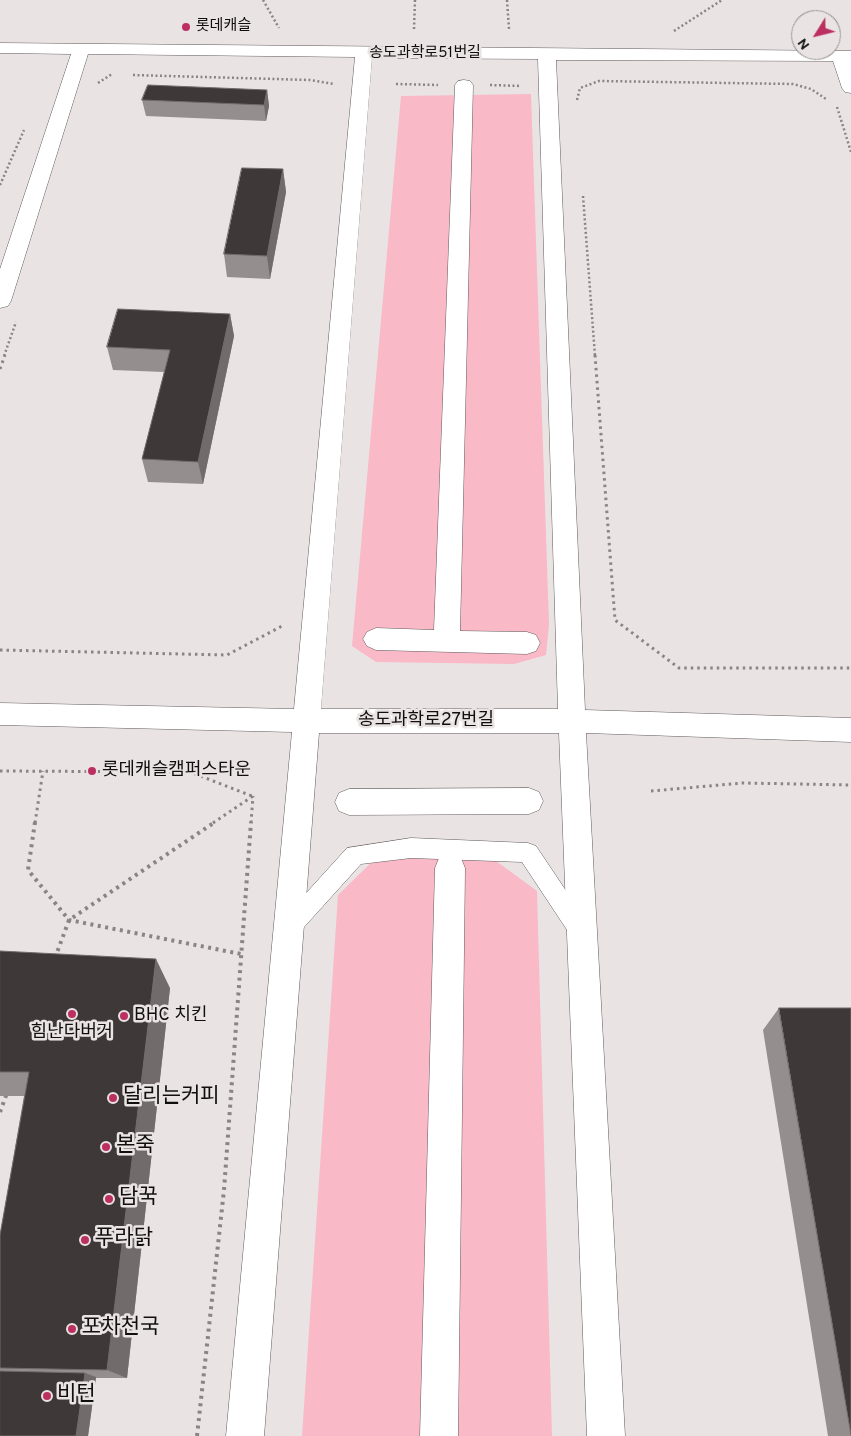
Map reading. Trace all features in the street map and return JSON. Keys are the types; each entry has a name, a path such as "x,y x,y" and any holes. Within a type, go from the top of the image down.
{"street":[{"name":"송도과학로51번길","path":"0,48 364,53 846,56"},
{"path":"0,301 81,49"},
{"path":"245,1436 305,721 364,53"},
{"path":"547,54 572,721 606,1436"},
{"path":"846,56 851,88"},
{"path":"447,641 464,85"},
{"path":"376,639 527,643"},
{"name":"송도과학로27번길","path":"0,714 305,721 572,721 851,730"},
{"path":"349,802 529,801"},
{"path":"439,1436 450,868"}],"lane":[{"path":"288,929 355,855 411,848 528,853 582,933"}],"path":[{"path":"263,0 279,28"},
{"path":"414,30 415,0"},
{"path":"507,0 509,32"},
{"path":"670,34 722,0"},
{"path":"95,85 112,74 121,74"},
{"path":"131,75 310,80 340,85"},
{"path":"576,107 580,88 599,81 793,84 812,90 837,106 851,152"},
{"path":"0,184 27,124"},
{"path":"582,186 615,620 679,668 851,668"},
{"path":"0,369 18,316"},
{"path":"0,650 227,655 287,624"},
{"path":"0,771 190,772 253,796"},
{"path":"43,771 28,870 69,920 241,954"},
{"path":"651,790 743,783 851,786"},
{"path":"52,966 69,920 253,796"},
{"path":"197,1436 224,1190 253,796"},
{"path":"0,1112 10,1084"}],"shaded area":[{"path":"531,94 549,624 546,655 514,664 376,662 352,646 401,96"},
{"path":"379,855 492,858 537,891 552,1436 302,1436 338,895"}],"building":[{"path":"148,85 267,90 264,105 142,100"},
{"path":"242,168 283,169 267,256 224,254"},
{"path":"118,309 230,314 198,462 142,459 170,350 107,347"},
{"path":"0,951 156,959 107,1370 0,1368 0,1235 29,1072 0,1072"},
{"path":"779,1008 851,1008 851,1435"},
{"path":"0,1371 85,1373 76,1436 0,1436"}],"place":[{"name":"롯데캐슬","path":"186,27"},
{"name":"롯데캐슬캠퍼스타운","path":"92,771"},
{"name":"힘난다버거","path":"72,1014"},
{"name":"BHC 치킨","path":"124,1016"},
{"name":"달리는커피","path":"113,1098"},
{"name":"본죽","path":"106,1147"},
{"name":"담꾹","path":"109,1199"},
{"name":"푸라닭","path":"85,1240"},
{"name":"포차천국","path":"72,1329"},
{"name":"비턴","path":"47,1396"}]}
